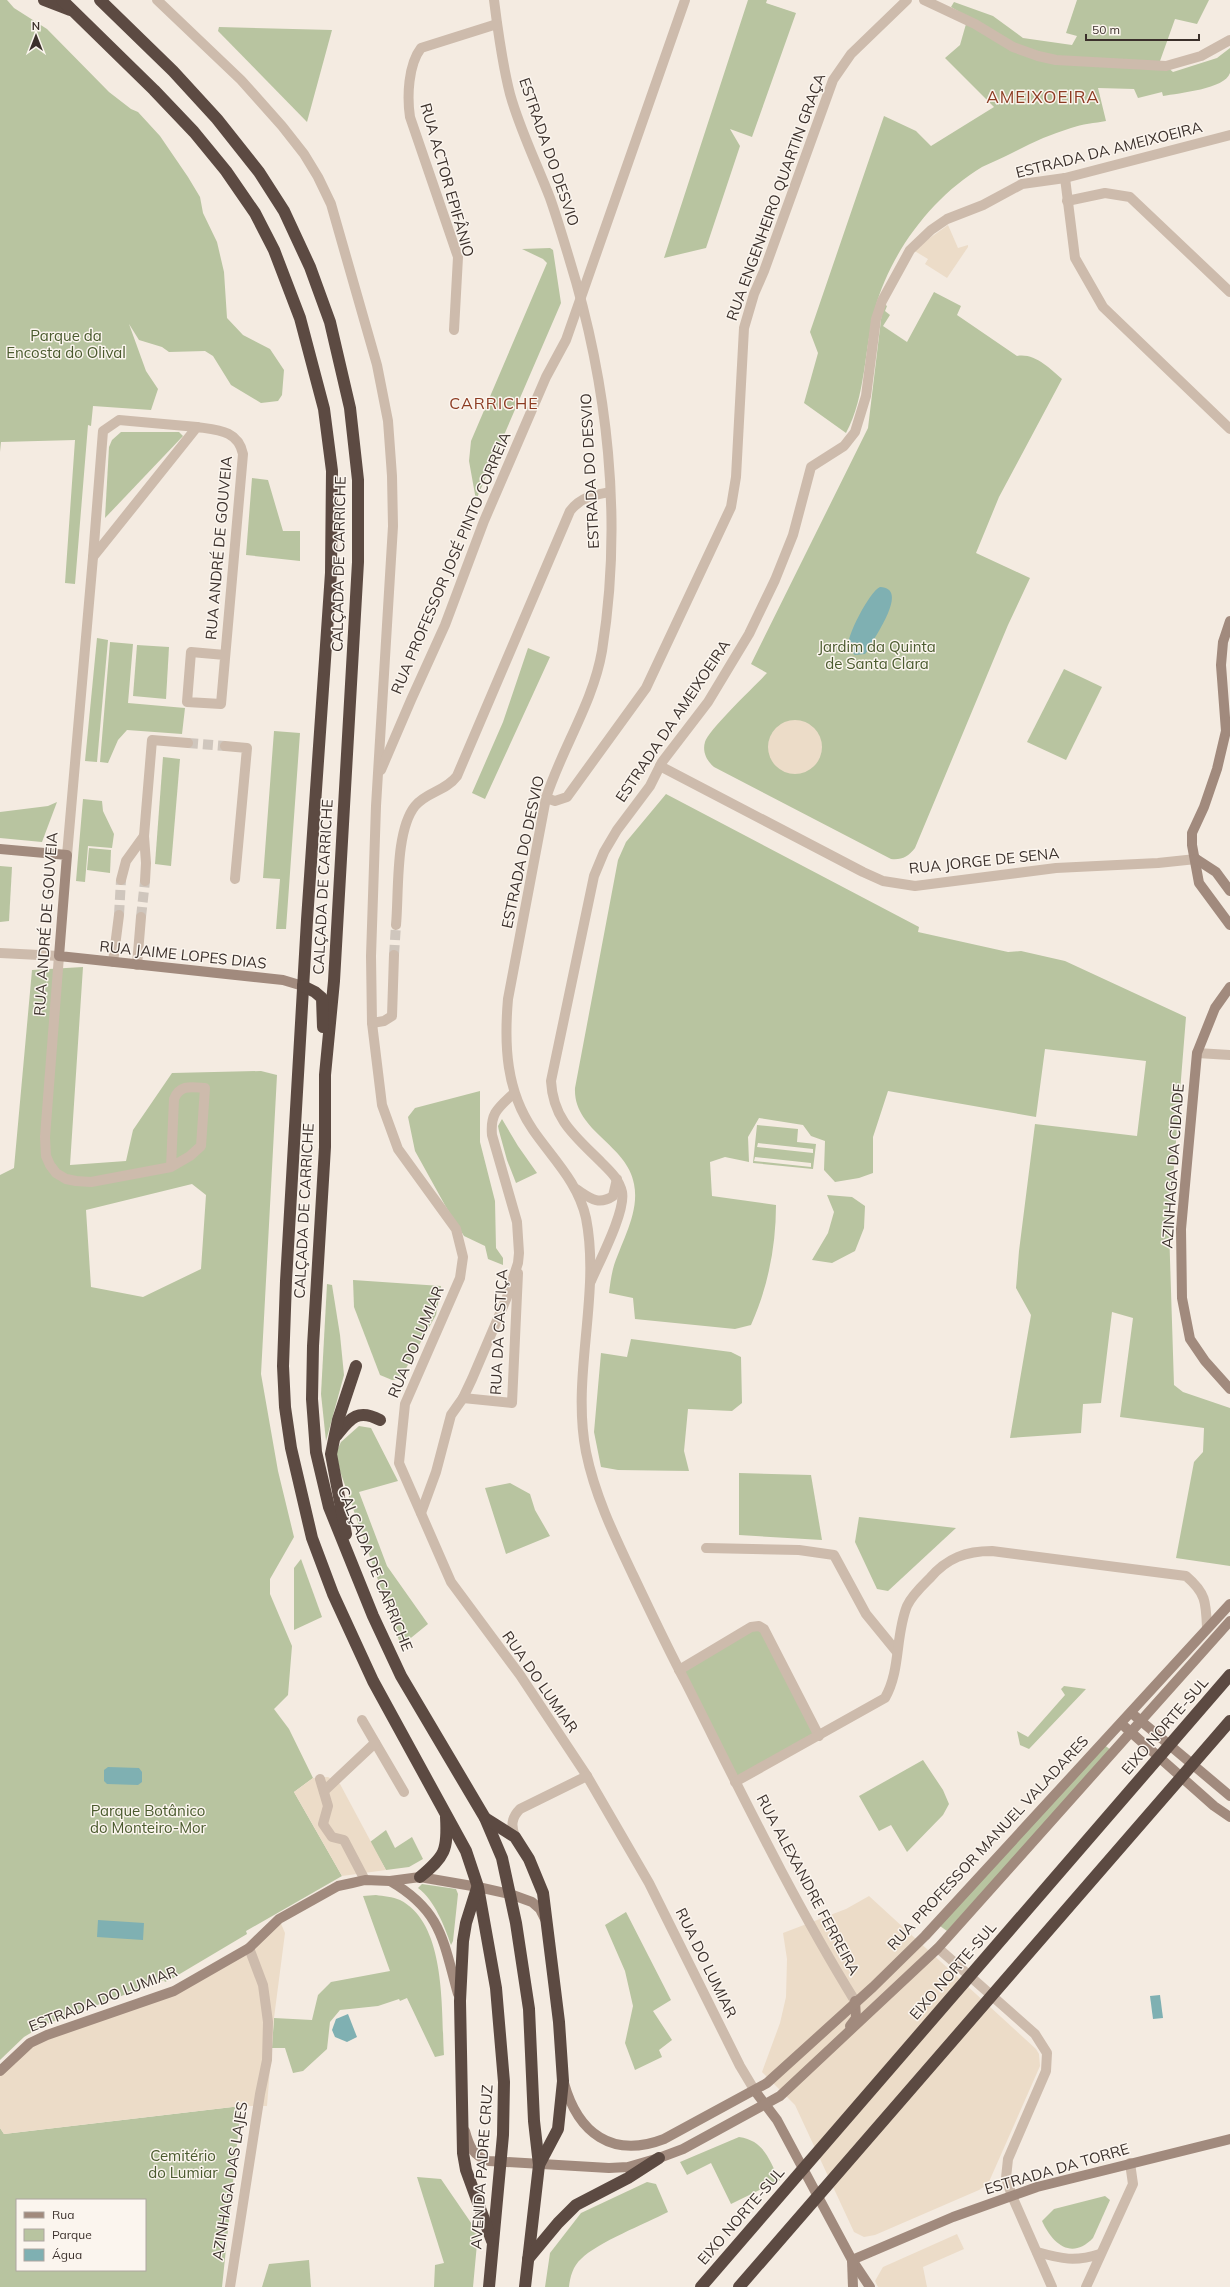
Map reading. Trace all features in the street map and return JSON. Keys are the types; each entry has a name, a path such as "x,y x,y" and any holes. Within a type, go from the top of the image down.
{"highway":[{"path":"44,0 66,8 82,19"},
{"name":"CALÇADA DE CARRICHE","path":"62,0 154,90 194,132 226,171 255,213 274,250 300,318 324,409 332,471 331,573 304,986 283,1366 285,1407 291,1448 312,1538 333,1594 373,1681 426,1776"},
{"name":"CALÇADA DE CARRICHE","path":"100,0 173,71 217,119 259,172 284,211 310,267 330,322 350,408 358,480 358,562 334,981 324,1075 325,1147 313,1346 312,1399 316,1452 329,1507 372,1616 401,1676 485,1818"},
{"path":"304,986 316,992 322,998 324,1075"},
{"path":"351,1560 331,1454 333,1440 356,1366"},
{"path":"333,1440 349,1420 361,1414 371,1415 380,1420"},
{"name":"EIXO NORTE-SUL","path":"700,2287 1230,1675"},
{"path":"739,2287 1230,1721"},
{"name":"AVENIDA PADRE CRUZ","path":"426,1776 469,1858 478,1887 490,1952 500,2026 504,2082 501,2162 490,2287"},
{"path":"420,1877 437,1863 448,1842 445,1810"},
{"path":"485,1818 515,1838 529,1859 540,1881 559,2022 563,2081 558,2129 539,2165"},
{"path":"485,1818 498,1846 510,1894 529,2009 534,2121 539,2165 525,2287"},
{"path":"478,1887 466,1923 463,1941 460,2001 464,2162 494,2244"},
{"path":"528,2259 558,2222 576,2205 628,2178 659,2158"}],"street":[{"path":"157,0 240,80 304,154 318,176 331,204 377,365 388,421 392,476 393,526 378,778 371,948 372,1023 384,1021 392,1016 394,955"},
{"name":"ESTRADA DO DESVIO","path":"494,0 499,44 511,95 530,152 550,198 581,297 594,347 602,400 610,492 610,572 600,659 597,673 582,712 561,758 546,798 508,999 506,1025 507,1055 514,1093 520,1109 534,1131 562,1167"},
{"name":"RUA PROFESSOR JOSÉ PINTO CORREIA","path":"378,778 410,700 445,625 484,521 543,384 566,340 685,0"},
{"name":"RUA ENGENHEIRO QUARTIN GRAÇA","path":"546,798 555,801 566,797 646,688 731,507 735,485 743,335 747,314 764,271 832,80 851,54 907,0"},
{"path":"924,0 975,24 1013,47 1038,56 1056,60 1166,66 1201,56 1230,40"},
{"name":"RUA ACTOR EPIFÂNIO","path":"454,330 458,257 410,117 408,104 409,91 414,58 421,48 497,24"},
{"name":"ESTRADA DA AMEIXOEIRA","path":"617,1179 564,1124 554,1104 551,1081 594,876 610,840 650,786 660,766 708,702 749,634 776,580 793,535 811,467 816,462 844,446 852,437 866,396 876,319 882,301 910,250 918,241 947,219 983,205 1022,184 1065,178 1230,135"},
{"path":"1065,178 1075,258 1103,307 1230,429"},
{"path":"1068,201 1105,193 1130,197 1230,292"},
{"name":"RUA ANDRÉ DE GOUVEIA","path":"171,1167 174,1099 176,1093 187,1086 205,1088 201,1146 190,1156 171,1167 91,1182 66,1179 56,1173 46,1156 45,1137 59,956 103,431 119,420 197,427 228,432 237,439 243,454 221,704 187,702 190,652 225,655"},
{"path":"93,557 197,427"},
{"path":"396,925 402,835 414,807 421,800 446,787 457,776 570,511 585,497 610,492"},
{"path":"1230,621 1223,642 1221,665 1226,731 1217,770 1204,807 1192,833 1192,845 1200,883 1230,925"},
{"path":"144,881 146,863 144,836 152,740 188,743"},
{"path":"225,746 247,748 235,879"},
{"name":"RUA JORGE DE SENA","path":"660,766 863,872 894,884 928,885 1056,868 1158,864 1196,859"},
{"path":"122,880 126,861 144,836"},
{"path":"0,849 67,855"},
{"path":"1196,859 1216,872 1230,891"},
{"path":"113,962 119,916"},
{"path":"137,965 141,918"},
{"path":"0,953 59,956"},
{"name":"RUA JAIME LOPES DIAS","path":"59,956 289,981 304,986"},
{"name":"AZINHAGA DA CIDADE","path":"1230,986 1215,1008 1196,1053 1181,1229 1182,1298 1190,1339 1205,1361 1230,1389"},
{"name":"RUA DO LUMIAR","path":"372,1023 382,1105 398,1149 456,1229 463,1257 460,1278 405,1404 399,1463 451,1582 520,1675 587,1776 649,1883 740,2066 755,2091 778,2120 852,2260 870,2287"},
{"path":"1196,1053 1230,1055"},
{"name":"RUA DA CASTIÇA","path":"463,1398 512,1403 518,1290 519,1253 517,1222 492,1135 491,1121 498,1108 514,1093"},
{"name":"RUA ALEXANDRE FERREIRA","path":"562,1167 576,1189 585,1217 589,1285 583,1364 583,1420 586,1451 599,1500 679,1670 735,1782 770,1850 855,2001"},
{"path":"576,1189 592,1200 606,1200 613,1196 617,1179"},
{"path":"589,1285 620,1210 622,1192 617,1179"},
{"name":"RUA DA CASTIÇA","path":"421,1513 436,1472 451,1415 463,1398 507,1297 518,1263"},
{"path":"706,1548 799,1550 834,1555 866,1614 897,1652"},
{"path":"735,1782 885,1698 892,1686 904,1615 914,1596 939,1567 960,1555 978,1551 1186,1576 1200,1587 1206,1607 1207,1628"},
{"name":"RUA PROFESSOR MANUEL VALADARES","path":"563,2081 572,2107 586,2128 605,2141 626,2147 647,2145 664,2139 755,2091 779,2073 925,1936 1120,1723 1129,1711 1153,1689 1230,1604"},
{"name":"RUA PROFESSOR MANUEL VALADARES","path":"464,2125 468,2141 474,2153 483,2159 539,2165 614,2168 659,2158 690,2145 766,2105 792,2087 938,1948 1230,1621"},
{"path":"679,1670 751,1627 759,1626 764,1629 819,1736"},
{"path":"1129,1711 1230,1796"},
{"path":"362,1720 404,1792"},
{"path":"1120,1723 1214,1806 1230,1817"},
{"path":"324,1791 375,1743"},
{"path":"515,1838 512,1823 513,1817 520,1808 587,1776"},
{"path":"320,1779 328,1806 323,1819 325,1828 332,1837 344,1840 365,1880"},
{"name":"ESTRADA DO LUMIAR","path":"0,2071 30,2043 46,2035 174,1991 249,1948 279,1919 338,1886 365,1880 390,1881 420,1877 510,1894 532,1902 540,1909 545,1919"},
{"path":"390,1881 408,1892 424,1905 440,1929 460,2001"},
{"path":"925,1936 1035,2034 1045,2047 1047,2063 1008,2159 1006,2178 1012,2196 1052,2287"},
{"name":"AZINHAGA DAS LAJES","path":"230,2287 262,2080 267,2060 268,2022 263,1985 249,1948"},
{"path":"820,2059 856,2018 855,2001"},
{"name":"ESTRADA DA TORRE","path":"852,2260 953,2217 1047,2184 1230,2140"},
{"path":"1086,2287 1133,2184 1130,2163"},
{"path":"1037,2252 1064,2260 1082,2260 1100,2254"},
{"path":"852,2260 853,2287"}],"green space":[{"name":"Parque da Encosta do Olival","path":"0,0 7,0 14,8 47,29 109,92 131,109 138,112 160,136 200,197 203,213 217,242 224,272 227,318 243,335 270,349 284,370 282,395 278,401 261,403 231,385 213,356 205,351 169,352 162,347 139,340 129,324 146,371 158,389 151,410 93,406 91,426 88,425 75,584 65,583 75,440 1,442 0,452"},
{"path":"748,0 767,0 766,3 796,13 752,137 730,129 740,146 706,248 664,258"},
{"path":"1077,0 1209,0 1197,24 1175,19 1160,61 1173,72 1217,58 1230,48 1230,73 1220,83 1211,87 1163,96 1162,92 1138,98 1134,89 1098,88 1106,121 1075,127 1034,142 982,167 964,179 946,194 915,228 902,247 882,288 871,324 861,388 853,419 846,433 804,403 818,353 810,332 884,116 916,131 931,146 994,107 945,58 960,45 968,17 951,7 954,2 993,16 1023,38 1072,45 1077,36 1066,33"},
{"path":"219,27 332,30 307,122 218,31"},
{"path":"550,248 553,250 561,303 476,500 469,461 471,441 547,263 543,259 522,249"},
{"name":"Jardim da Quinta de Santa Clara","path":"934,292 961,306 957,315 1017,356 1036,359 1062,379 999,497 976,553 1030,578 1008,625 915,848 910,854 904,857 891,859 714,767 706,756 704,746 708,736 714,728 767,673 751,664 868,428 883,303 887,306 885,311 890,315 883,326 907,342"},
{"path":"121,432 179,432 183,436 105,518 109,447 112,440"},
{"path":"252,478 268,480 283,531 300,531 300,561 246,555"},
{"path":"97,638 108,640 97,762 85,761"},
{"path":"110,642 133,644 128,703 185,708 182,734 127,730 118,740 108,763 100,762"},
{"path":"137,645 169,647 166,699 133,696"},
{"path":"528,648 550,657 485,799 472,793 503,722"},
{"path":"1064,669 1102,687 1066,760 1027,742"},
{"path":"274,731 300,733 286,929 276,929 280,879 263,878"},
{"path":"163,757 180,759 171,866 155,864"},
{"path":"666,794 919,927 918,932 1008,952 1021,951 1065,961 1186,1017 1169,1228 1174,1385 1183,1392 1230,1408 1230,1566 1176,1558 1194,1462 1203,1452 1204,1428 1120,1417 1133,1318 1112,1312 1101,1403 1083,1404 1081,1433 1010,1438 1031,1315 1016,1288 1019,1251 1035,1124 1137,1136 1146,1061 1045,1049 1036,1117 888,1091 873,1137 873,1173 859,1178 835,1182 824,1170 825,1141 811,1136 803,1125 759,1118 748,1137 749,1162 725,1157 710,1162 712,1196 776,1205 773,1251 770,1266 762,1296 751,1325 735,1329 635,1319 633,1298 609,1293 616,1259 632,1217 635,1195 634,1184 629,1170 622,1158 582,1116 577,1103 575,1088 618,860 626,842"},
{"path":"83,799 102,801 103,811 114,834 112,848 88,846 85,882 76,881"},
{"path":"57,802 42,842 0,838 0,812 48,806"},
{"path":"89,848 111,850 110,873 87,870"},
{"path":"0,866 12,867 9,921 0,922"},
{"name":"Parque Botânico do Monteiro-Mor","path":"83,967 70,1165 126,1161 133,1130 172,1073 261,1071 277,1075 261,1374 278,1471 294,1537 270,1579 270,1594 292,1646 288,1695 274,1709 289,1729 313,1778 294,1792 342,1876 246,1931 247,1934 165,1982 164,1980 44,2025 24,2037 0,2060 0,1175 14,1168 32,970","holes":["192,1184 206,1195 201,1269 143,1297 91,1287 86,1210"]},
{"path":"480,1091 480,1142 495,1201 496,1248 503,1258 503,1265 488,1259 485,1246 464,1236 415,1151 408,1117 415,1108"},
{"path":"502,1119 518,1146 537,1173 516,1183 507,1160 499,1131 498,1126"},
{"path":"757,1125 798,1129 797,1142 816,1144 813,1169 753,1163","holes":["758,1143 813,1149 813,1153 757,1147","755,1157 811,1163 811,1167 754,1161"]},
{"path":"827,1195 852,1197 865,1206 864,1228 855,1251 832,1263 812,1260 828,1233 834,1212"},
{"path":"353,1280 441,1286 436,1315 400,1379 392,1380 380,1375 354,1307"},
{"path":"327,1284 332,1285 340,1335 344,1375 326,1441 321,1394"},
{"path":"631,1339 731,1352 741,1357 742,1403 732,1411 688,1409 684,1451 689,1471 618,1470 601,1467 594,1432 601,1353 627,1357"},
{"path":"359,1426 371,1428 398,1481 359,1492 387,1566 428,1624 401,1646 340,1471 336,1452 341,1442"},
{"path":"739,1473 811,1475 822,1540 739,1535"},
{"path":"510,1483 530,1494 535,1510 550,1536 506,1554 485,1488"},
{"path":"859,1517 956,1528 888,1591 877,1589 855,1542"},
{"path":"301,1559 322,1617 294,1630 294,1568"},
{"path":"759,1626 819,1736 735,1782 679,1670"},
{"path":"1064,1686 1086,1689 1029,1749 1020,1745 1017,1731 1028,1737 1065,1695 1061,1689"},
{"path":"1103,1744 1111,1750 947,1931 940,1926"},
{"path":"923,1760 943,1790 949,1804 943,1815 907,1852 891,1825 879,1831 859,1796"},
{"path":"386,1830 395,1848 412,1837 423,1859 409,1867 386,1870 370,1842"},
{"path":"422,1884 456,1889 458,1894 453,1941 451,1945 434,1906 418,1888"},
{"path":"376,1895 400,1900 415,1912 426,1928 434,1948 438,1970 441,1993 444,2055 435,2057 407,1998 378,2006 340,2010 330,2022 327,2049 303,2071 293,2073 285,2048 272,2048 274,2018 312,2020 318,1995 331,1982 390,1971 363,1896"},
{"path":"626,1912 671,2000 653,2011 672,2040 659,2050 662,2057 635,2070 625,2043 633,2006 625,1971 605,1925"},
{"name":"Cemitério do Lumiar","path":"241,2106 222,2287 0,2287 0,2128 4,2134"},
{"path":"739,2137 755,2142 765,2152 780,2180 731,2204 711,2163 687,2175 680,2162"},
{"path":"417,2177 441,2179 478,2233 473,2287 434,2287 435,2265 444,2263"},
{"path":"647,2182 656,2184 668,2212 610,2240 589,2253 578,2262 574,2268 569,2287 545,2287 550,2253 581,2213"},
{"path":"1105,2196 1110,2200 1093,2238 1085,2245 1070,2249 1063,2246 1051,2236 1042,2221 1054,2209"},
{"path":"309,2260 311,2287 262,2287 269,2264"}],"shaded area":[{"path":"948,225 958,248 968,245 968,247 947,278 925,264 928,259 913,250"},
{"path":"795,720 805,722 814,728 820,737 822,747 820,757 814,766 805,772 795,774 785,772 776,766 770,757 768,747 770,737 776,728 785,722"},
{"path":"328,1777 340,1784 386,1870 342,1876 294,1792 313,1778"},
{"path":"869,1896 1036,2049 1039,2054 1040,2066 988,2184 979,2190 875,2235 864,2237 854,2232 795,2105 762,2072 780,2023 786,1997 787,1959 783,1933 846,1909"},
{"path":"279,1919 285,1933 274,2018 267,2106 241,2106 4,2134 0,2128 0,2071 30,2043 174,1991 249,1948"},
{"path":"957,2234 964,2249 923,2267 927,2287 878,2287 875,2281 883,2267"}],"water":[{"path":"880,587 888,589 892,595 888,614 865,654 855,655 848,649 850,635 859,615 870,597"},
{"path":"108,1767 139,1768 142,1772 142,1782 138,1785 107,1784 104,1781 104,1770"},
{"path":"98,1920 144,1923 143,1940 97,1937"},
{"path":"1160,1995 1163,2018 1153,2019 1150,1996"},
{"path":"348,2014 357,2037 347,2042 335,2037 332,2030 336,2019"}],"tunnel":[{"path":"188,743 225,746"},
{"path":"119,915 121,880"},
{"path":"141,917 145,881"},
{"path":"394,955 396,925"}],"district":[{"name":"AMEIXOEIRA","path":"1043,97"},
{"name":"CARRICHE","path":"494,403"}]}
